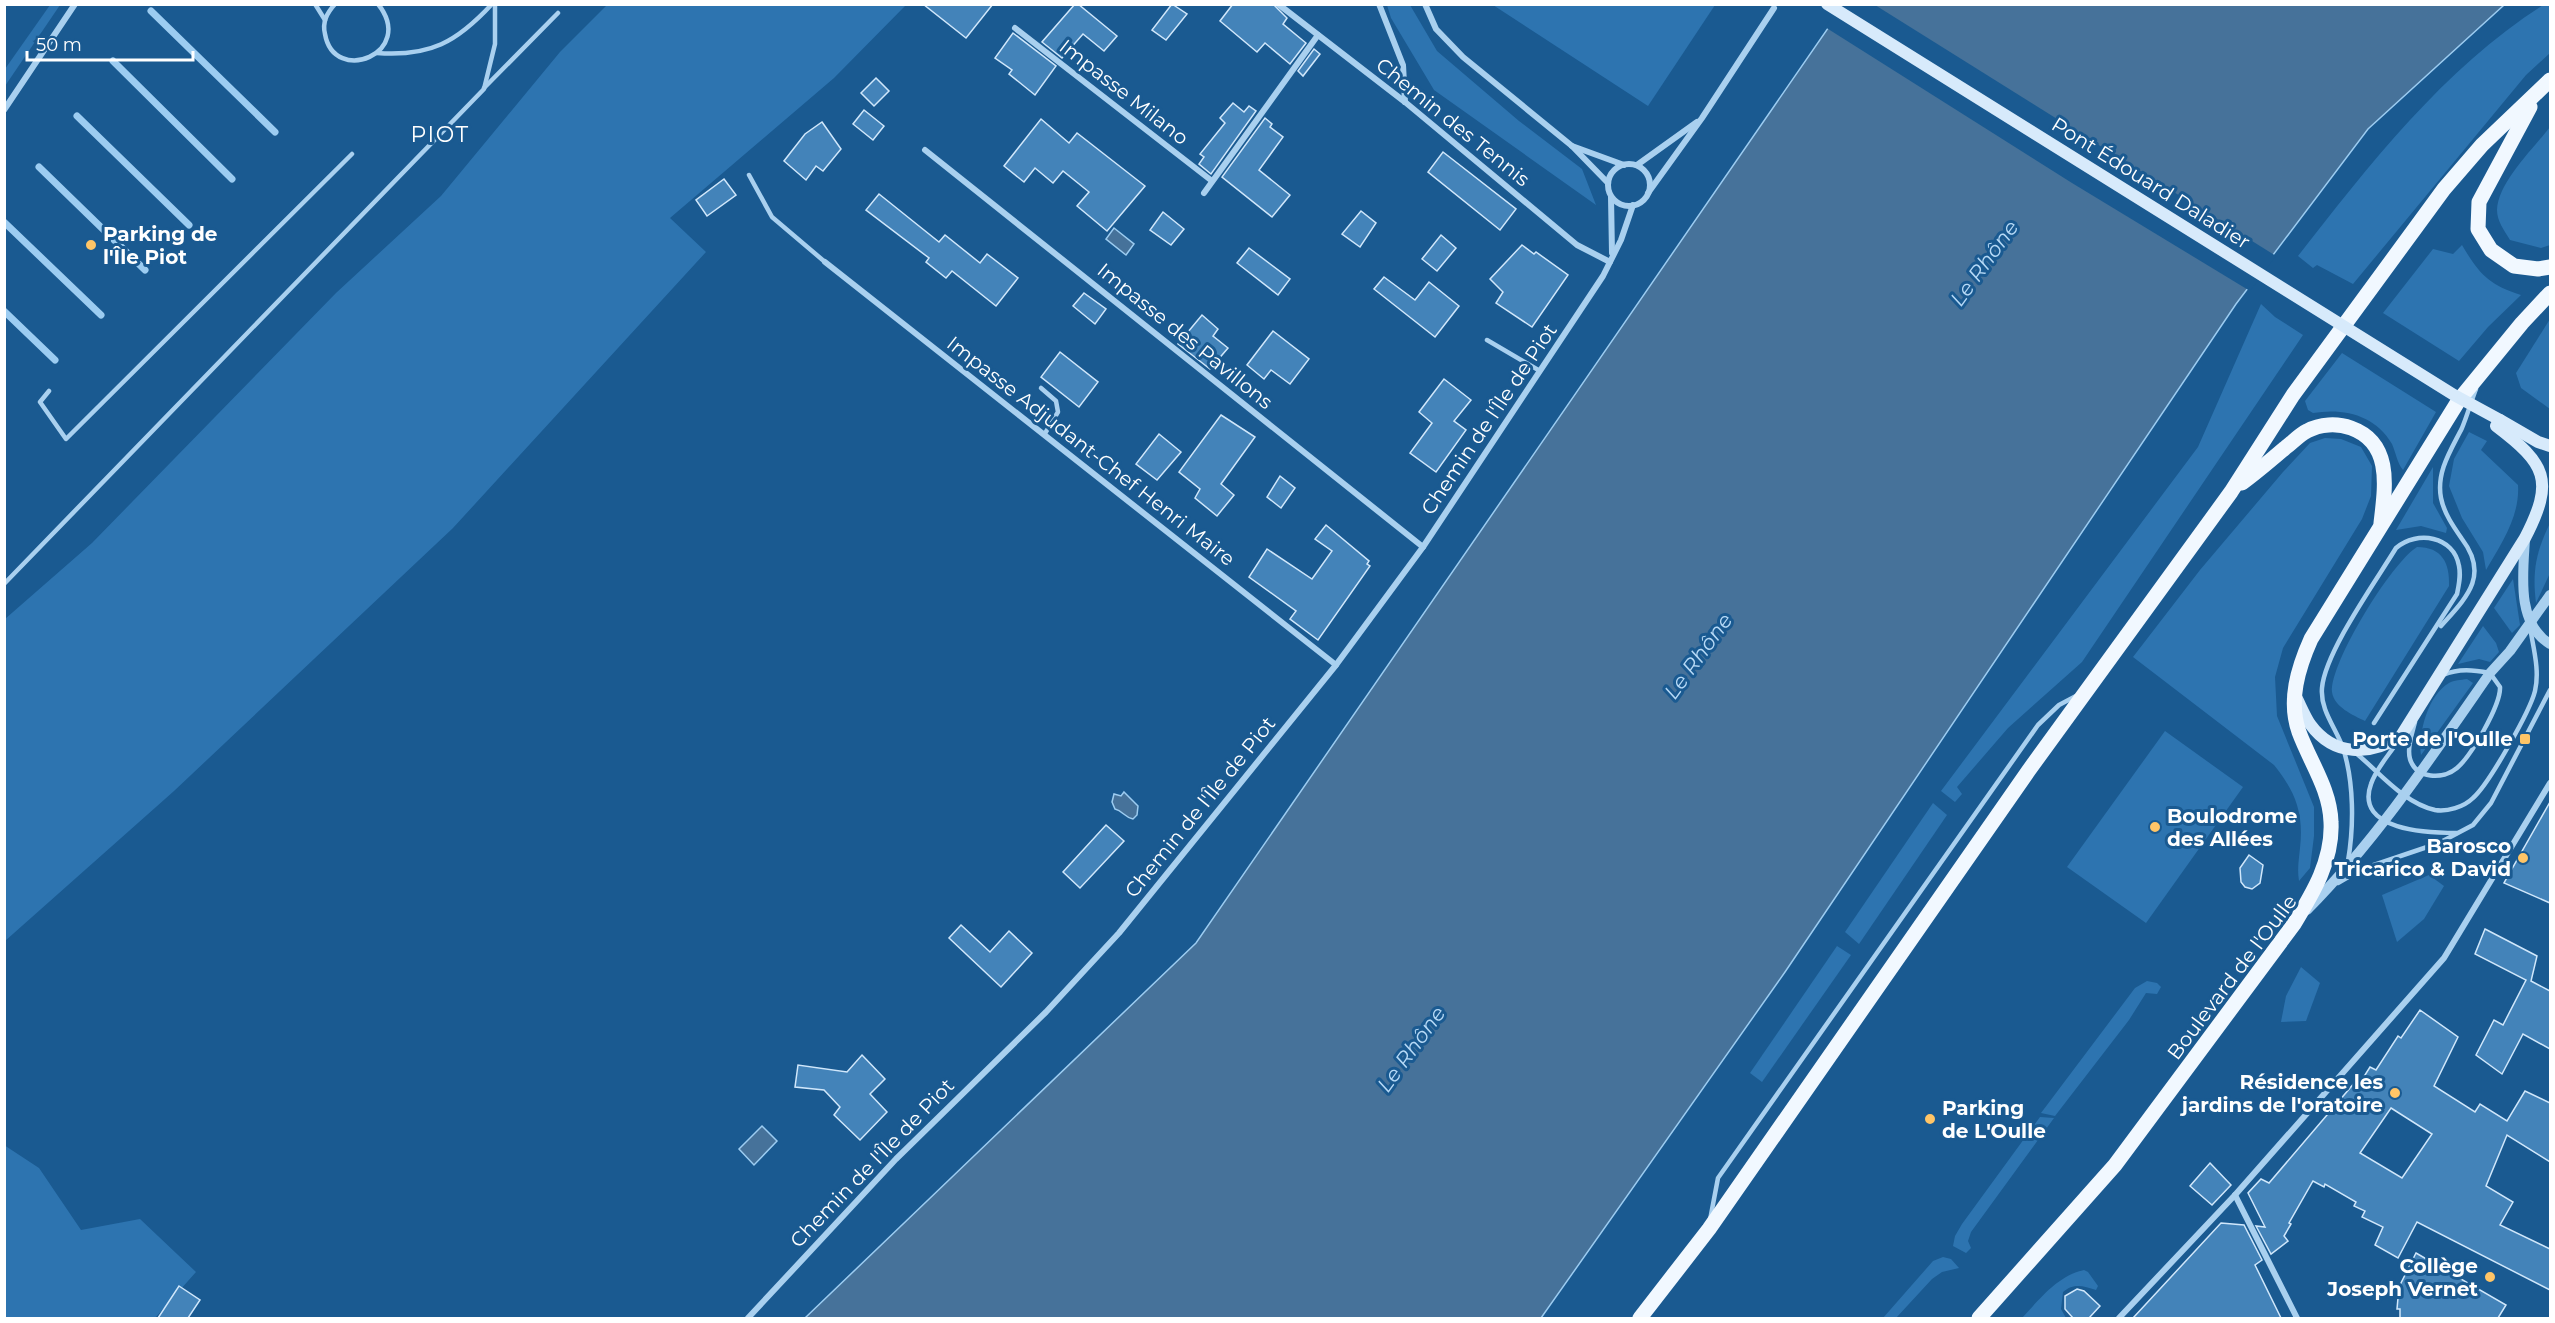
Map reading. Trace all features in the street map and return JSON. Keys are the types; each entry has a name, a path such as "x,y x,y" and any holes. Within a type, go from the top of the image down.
{"main road":[{"name":"Pont Édouard Daladier","path":"1827,4 2498,423 2544,444"},
{"path":"2546,85 2524,117 2480,202 2478,229 2491,250 2514,266 2538,269 2550,267"},
{"path":"1640,1318 1709,1229 2086,690 2231,492 2293,394 2444,189 2482,145 2546,85"},
{"path":"2294,924 2313,892 2326,862 2330,842 2331,821 2322,784 2298,731 2296,678 2311,639 2380,526 2398,502 2459,400 2522,323 2550,293"},
{"name":"Pont Édouard Daladier","path":"2401,736 2535,520 2543,483 2535,460 2498,423"},
{"path":"2231,492 2306,431 2324,425 2343,425 2361,431 2373,441 2380,456 2385,474 2380,526"},
{"path":"2295,694 2311,724 2326,738 2348,750 2384,747 2401,736"},
{"name":"Boulevard de l'Oulle","path":"1979,1318 2115,1165 2294,924"}],"street":[{"path":"4,110 77,4"},
{"name":"Chemin des Tennis","path":"1278,4 1406,102 1577,245 1610,262"},
{"path":"1379,4 1403,65 1406,102"},
{"path":"1425,4 1436,29 1463,57 1572,146 1608,183 1611,196 1621,204 1633,205 1648,193 1702,118 1774,8"},
{"name":"Impasse Milano","path":"1015,28 1212,182"},
{"path":"1203,194 1318,35"},
{"path":"1572,146 1624,165 1636,165 1702,118"},
{"name":"Impasse des Pavillons","path":"926,150 1423,548"},
{"path":"1608,183 1612,171 1624,165"},
{"path":"1636,165 1646,174 1648,193"},
{"name":"Chemin de l'Île de Piot","path":"1610,262 1613,246 1611,196"},
{"name":"Chemin de l'Île de Piot","path":"748,1318 896,1159 1046,1012 1119,933 1336,665 1423,548 1540,371 1610,262 1622,240 1633,205"},
{"name":"Impasse Adjudant-Chef Henri Maire","path":"825,262 1336,665"},
{"name":"Pont Édouard Daladier","path":"2544,444 2550,454"},
{"path":"2524,538 2524,590 2529,624 2550,644"},
{"name":"Boulevard de l'Oulle","path":"2294,924 2329,888 2384,822 2490,673 2550,596"},
{"path":"2119,1318 2235,1195 2444,958 2550,783"},
{"path":"2235,1195 2297,1318"}],"lane":[{"path":"315,4 325,20 326,40 339,56 359,61 377,53 414,53 435,49 467,30 494,4"},
{"path":"325,20 335,4"},
{"path":"377,53 384,45 388,34 385,14 378,4"},
{"path":"484,89 495,44 494,4"},
{"path":"4,584 558,13"},
{"path":"49,391 40,402 66,439 352,154"},
{"path":"749,175 771,217 825,262"},
{"path":"1487,340 1540,371"},
{"path":"2431,637 2458,608 2475,580 2474,561 2467,545 2449,520 2441,498 2441,479 2446,458 2463,426 2482,373"},
{"path":"1041,388 1056,401 1058,412 1044,435"},
{"path":"2347,867 2351,789 2348,750 2322,700 2324,675 2333,652 2397,548 2410,539 2423,537 2443,542 2453,551 2459,564 2461,579 2457,594 2374,723"},
{"path":"2348,750 2404,795 2425,807 2437,811 2448,810 2459,807 2473,798 2489,777 2526,713 2535,692 2536,668 2529,624"},
{"path":"2417,711 2409,747 2414,767 2435,777 2456,770 2464,761 2498,702 2500,687 2490,673 2472,669 2452,671 2439,677"},
{"path":"1709,1229 1712,1203 1719,1178 1732,1159 2038,725 2059,705 2086,690"},
{"path":"2329,888 2362,868 2439,843 2473,825 2491,803 2550,690"},
{"path":"2401,736 2377,771 2371,784 2372,810 2384,822 2408,829 2460,833"}],"shaded area":[{"path":"608,4 906,5 834,78 670,218 706,252 453,528 174,791 5,941 5,619 92,543 336,293 441,196 560,52"},
{"path":"50,5 60,5 5,86 5,69"},
{"path":"1387,5 1410,5 1437,51 1519,121 1582,169 1596,205 1434,90 1391,18"},
{"path":"1493,5 1715,5 1648,106"},
{"path":"2543,5 2550,5 2550,53 2526,75 2353,284 2317,265 2313,268 2298,256 2380,153 2441,88 2507,30"},
{"path":"2550,127 2550,245 2541,248 2510,240 2500,222 2497,210 2503,188 2510,177"},
{"path":"2462,245 2486,277 2501,287 2521,295 2488,327 2459,361 2383,313 2433,249 2453,254"},
{"path":"2261,304 2275,317 2303,335 2082,662 2008,728 1957,787 1962,794 1955,802 1941,791 2198,447"},
{"path":"2550,319 2550,409 2521,388 2516,373"},
{"path":"2342,353 2436,412 2403,470 2385,434 2368,420 2347,413 2313,413 2308,410 2305,401"},
{"path":"2469,432 2487,441 2481,450 2518,485 2513,519 2486,570 2483,552 2462,518 2449,486 2454,459"},
{"path":"2325,438 2341,439 2361,447 2372,466 2371,496 2362,519 2283,648 2275,677 2277,716 2314,807 2314,836 2310,868 2299,881 2301,824 2299,813 2293,793 2274,765 2133,657 2200,570 2283,472 2310,443"},
{"path":"2433,467 2433,503 2447,528 2446,533 2421,526 2396,530"},
{"path":"2550,523 2550,573 2536,603 2536,562"},
{"path":"2417,547 2433,550 2443,558 2448,570 2449,586 2365,721 2336,702 2332,692 2334,678 2351,637 2364,614 2393,572"},
{"path":"2513,579 2520,625 2512,633 2494,608"},
{"path":"2483,626 2496,643 2499,652 2490,662 2479,659 2458,664"},
{"path":"2467,679 2473,683 2421,755 2423,726 2435,696 2449,683"},
{"name":"Boulodrome des Allées","path":"2165,731 2243,787 2146,923 2067,867"},
{"path":"1933,803 1947,815 1859,944 1845,932"},
{"path":"2429,875 2444,886 2424,919 2397,942 2382,895"},
{"path":"1837,946 1851,955 1762,1082 1750,1073"},
{"path":"2301,967 2320,983 2306,1021 2281,1022 2286,996"},
{"path":"2147,981 2157,983 2161,987 2157,994 2146,993 2129,1020 2055,1116 2041,1113 2135,988"},
{"path":"2040,1117 2054,1118 1971,1232 1968,1241 1971,1248 1966,1253 1953,1246 1955,1236 1962,1224"},
{"path":"4,1145 39,1168 81,1230 140,1219 196,1272 155,1318 5,1318"},
{"path":"1943,1257 1951,1259 1959,1268 1942,1272 1932,1279 1896,1318 1883,1318 1933,1261"},
{"path":"2084,1270 2098,1286 2096,1290 2075,1286 2063,1292 2061,1309 2066,1318 2022,1318 2057,1283 2065,1277"}],"water":[{"name":"Le Rhône","path":"1844,5 2504,5 2368,129 2236,304 1785,972 1541,1318 805,1318 1196,943"},
{"path":"1114,228 1134,244 1126,255 1106,239"},
{"path":"1124,792 1138,806 1137,815 1133,819 1115,809 1112,802 1114,794 1121,796"},
{"path":"762,1126 777,1141 754,1165 739,1149"}],"pier":[{"path":"1840,4 1875,5 2276,256 2250,291 2072,183 1825,27"}],"building":[{"path":"923,4 993,4 966,38"},
{"path":"1075,4 1078,4 1117,36 1104,51 1083,34 1062,58 1042,42"},
{"path":"1172,4 1187,14 1166,40 1152,30"},
{"path":"1233,4 1273,4 1287,18 1283,24 1306,43 1290,64 1265,43 1257,52 1220,21"},
{"path":"1013,33 1056,66 1035,95 1009,74 1012,70 995,58"},
{"path":"1314,49 1320,54 1303,76 1298,71"},
{"path":"876,78 889,91 874,106 861,93"},
{"path":"1233,103 1244,112 1249,106 1256,111 1211,174 1199,164 1204,157 1200,154 1225,123 1220,118"},
{"path":"864,110 884,126 873,140 853,124"},
{"path":"1265,118 1272,124 1270,127 1283,137 1259,170 1290,195 1272,217 1222,177"},
{"path":"1041,119 1069,143 1077,133 1145,186 1107,231 1077,206 1089,192 1063,171 1053,183 1035,168 1024,182 1004,166"},
{"path":"822,122 841,149 823,171 816,166 806,180 784,161 805,134"},
{"path":"1443,152 1516,209 1500,230 1428,172"},
{"path":"724,179 736,195 707,216 696,200"},
{"path":"879,194 939,242 945,235 980,263 987,254 1018,278 996,306 952,271 946,278 926,262 929,258 866,210"},
{"path":"1361,211 1376,223 1360,247 1342,234"},
{"path":"1163,212 1184,229 1171,245 1150,230"},
{"path":"1441,235 1456,248 1437,271 1422,259"},
{"path":"1522,245 1568,275 1532,327 1496,303 1503,292 1490,279"},
{"path":"1249,248 1290,279 1278,295 1237,263"},
{"path":"1384,277 1415,300 1429,282 1459,306 1435,337 1374,289"},
{"path":"1084,293 1106,309 1095,324 1073,306"},
{"path":"1202,315 1218,329 1213,336 1228,348 1210,369 1178,344"},
{"path":"1273,331 1309,359 1290,384 1271,370 1264,379 1247,365"},
{"path":"1060,352 1098,382 1079,407 1041,377"},
{"path":"1444,379 1471,400 1454,421 1466,430 1436,472 1410,453 1432,423 1419,412"},
{"path":"1221,415 1255,437 1221,484 1234,495 1217,516 1195,498 1200,489 1179,472"},
{"path":"1159,434 1181,452 1157,480 1136,464"},
{"path":"1280,476 1295,488 1281,508 1267,497"},
{"path":"1326,525 1369,561 1367,564 1370,566 1318,640 1290,619 1296,611 1249,577 1267,549 1312,579 1332,551 1315,539"},
{"path":"2550,802 2550,903 2504,883"},
{"path":"1106,825 1124,841 1080,888 1063,872"},
{"path":"2249,855 2263,865 2260,883 2252,889 2245,887 2241,882 2240,868"},
{"path":"961,925 990,952 1009,931 1032,953 1001,987 949,938"},
{"path":"2485,929 2537,956 2531,981 2550,991 2550,1049 2523,1034 2502,1074 2476,1055 2494,1020 2503,1025 2526,980 2475,954"},
{"path":"2420,1010 2458,1037 2434,1086 2475,1112 2480,1104 2507,1121 2525,1091 2550,1103 2550,1162 2507,1135 2486,1186 2513,1202 2500,1225 2550,1249 2550,1290 2417,1222 2398,1258 2375,1245 2383,1227 2362,1217 2365,1211 2354,1206 2356,1202 2325,1184 2324,1187 2313,1181 2289,1223 2291,1224 2284,1236 2288,1241 2271,1254 2256,1226 2265,1227 2248,1193 2261,1179 2269,1183 2356,1081 2360,1083 2370,1067 2376,1070 2398,1036 2401,1038","holes":["2391,1108 2432,1134 2402,1178 2360,1153"]},
{"path":"862,1055 885,1079 870,1094 887,1112 860,1140 834,1115 840,1107 824,1090 795,1087 798,1065 847,1072"},
{"path":"2210,1163 2231,1185 2212,1205 2190,1186"},
{"path":"2221,1223 2244,1225 2262,1260 2255,1265 2281,1318 2133,1318"},
{"path":"2416,1253 2506,1305 2498,1318 2400,1318 2400,1309 2397,1309 2399,1287"},
{"path":"179,1286 200,1300 188,1318 158,1318"},
{"path":"2077,1289 2084,1291 2100,1306 2089,1318 2073,1318 2065,1309 2065,1296"}],"waterway":[{"path":"151,11 275,132"},
{"path":"113,61 232,179"},
{"path":"77,116 189,225"},
{"path":"39,167 145,270"},
{"path":"4,222 101,315"},
{"path":"4,311 55,360"}],"place":[{"name":"Parking de l'Île Piot","path":"91,245"},
{"name":"Porte de l'Oulle","path":"2525,739"},
{"name":"Boulodrome des Allées","path":"2155,827"},
{"name":"Barosco Tricarico & David","path":"2523,858"},
{"name":"Résidence les jardins de l'oratoire","path":"2395,1093"},
{"name":"Parking de L'Oulle","path":"1930,1119"},
{"name":"Collège Joseph Vernet","path":"2490,1277"}],"district":[{"name":"PIOT","path":"440,134"}]}
